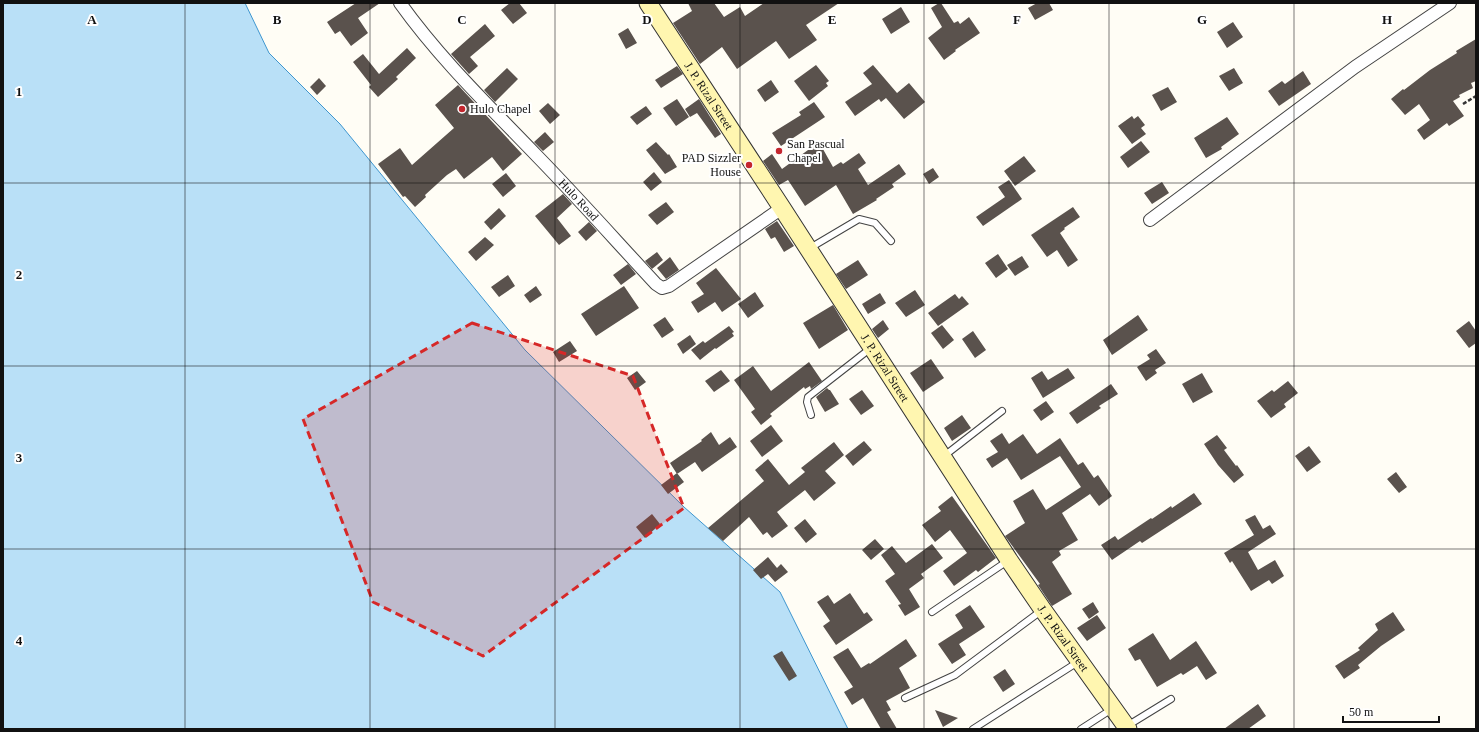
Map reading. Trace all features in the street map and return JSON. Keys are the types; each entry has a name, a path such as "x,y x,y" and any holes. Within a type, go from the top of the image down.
{"main road":[{"name":"J. P. Rizal Street","path":"648,3 809,249 1009,560 1127,728"}],"street":[{"name":"Hulo Road","path":"400,3 413,21 468,85 541,159 656,284 662,288 669,286 782,208"},
{"path":"1150,220 1355,67 1450,3"}],"lane":[{"path":"809,249 859,219 875,223 891,241"},
{"path":"811,415 808,397 872,347"},
{"path":"943,457 1002,411"},
{"path":"932,612 1009,560"},
{"path":"905,698 955,675 1043,610"},
{"path":"973,729 1080,662"},
{"path":"1127,728 1171,699"},
{"path":"1082,729 1113,708"}],"path":[{"path":"1463,104 1476,96"}],"highlighted area":[{"path":"472,323 633,376 684,508 483,656 373,602 303,419"}],"water":[{"path":"3,3 245,3 269,53 340,124 525,350 684,507 780,592 848,729 3,729"}],"building":[{"path":"356,3 380,3 358,18 368,33 351,46 340,31 335,34 327,22"},
{"path":"510,3 519,3 527,13 513,24 501,10"},
{"path":"688,3 714,3 724,17 740,7 745,16 764,3 839,3 806,25 817,40 789,59 776,41 737,69 722,47 700,64 673,23 692,11"},
{"path":"941,3 954,23 958,21 960,24 969,17 980,33 955,50 956,51 944,60 928,38 942,27 931,8"},
{"path":"1037,3 1049,3 1053,10 1035,20 1028,8"},
{"path":"901,7 910,22 891,34 882,19"},
{"path":"1233,22 1243,37 1227,48 1217,32"},
{"path":"485,24 495,36 470,57 478,66 469,74 451,54"},
{"path":"628,28 637,43 626,49 618,34"},
{"path":"1476,39 1476,81 1471,83 1473,88 1459,95 1460,97 1453,101 1464,116 1449,126 1447,123 1424,140 1417,130 1430,120 1419,104 1405,115 1391,99 1430,70 1457,53 1456,51"},
{"path":"407,48 416,58 396,77 398,79 378,97 369,87 371,85 353,62 363,54 379,74"},
{"path":"816,65 829,81 826,83 828,86 809,101 794,81"},
{"path":"873,65 897,93 909,83 925,102 904,119 886,98 881,102 879,99 855,116 845,102 872,84 863,73"},
{"path":"677,66 683,74 661,88 655,80"},
{"path":"507,68 518,79 495,102 484,90"},
{"path":"1234,68 1243,83 1229,91 1219,76"},
{"path":"1303,71 1311,84 1279,106 1268,91 1282,81 1285,84"},
{"path":"319,78 326,86 317,95 310,87"},
{"path":"771,80 779,92 765,102 757,90"},
{"path":"458,85 522,154 503,171 492,157 464,179 456,169 425,195 426,197 415,207 405,196 403,197 378,164 400,148 412,165 454,128 435,105"},
{"path":"1168,87 1177,102 1161,111 1152,95"},
{"path":"677,99 689,117 676,126 663,108"},
{"path":"699,99 721,134 715,138 697,113 690,117 685,109"},
{"path":"814,102 825,117 781,146 772,133 801,115 799,112"},
{"path":"548,103 560,115 550,124 539,111"},
{"path":"646,106 652,114 637,125 630,117"},
{"path":"1132,116 1134,119 1138,116 1145,125 1141,128 1146,134 1132,144 1118,126"},
{"path":"1227,117 1239,134 1221,147 1222,149 1206,158 1194,138"},
{"path":"545,132 554,142 543,151 534,142"},
{"path":"1141,141 1150,152 1128,168 1120,157"},
{"path":"656,142 668,155 669,154 677,167 665,174 646,150"},
{"path":"819,142 833,167 841,162 843,164 859,153 866,163 858,169 868,185 899,164 906,174 892,184 894,187 876,199 877,200 853,214 836,185 805,206 788,180 779,185 763,161 772,154 782,169"},
{"path":"1024,156 1036,171 1015,186 1004,171"},
{"path":"933,168 939,177 929,184 923,174"},
{"path":"654,172 662,182 651,191 643,182"},
{"path":"506,173 516,186 503,197 492,184"},
{"path":"1009,180 1022,199 983,226 976,217 1005,197 998,187"},
{"path":"1162,182 1169,193 1152,204 1144,193"},
{"path":"563,194 572,204 557,218 571,236 559,245 535,216"},
{"path":"666,202 674,212 657,225 648,215"},
{"path":"1073,207 1080,217 1064,228 1065,229 1060,233 1078,260 1068,267 1057,250 1047,257 1031,235"},
{"path":"499,208 506,216 491,230 484,222"},
{"path":"777,221 794,246 784,252 775,237 771,239 765,229"},
{"path":"589,222 597,231 586,241 578,232"},
{"path":"485,237 494,245 476,261 468,252"},
{"path":"657,252 663,260 652,269 645,261"},
{"path":"998,254 1008,269 996,278 985,263"},
{"path":"1022,256 1029,267 1015,276 1007,265"},
{"path":"670,257 679,270 666,279 657,268"},
{"path":"858,260 868,275 846,289 836,274"},
{"path":"628,264 636,274 621,285 613,275"},
{"path":"716,268 741,299 722,312 715,302 698,313 691,302 704,294 696,283"},
{"path":"508,275 515,286 499,297 491,287"},
{"path":"536,286 542,295 530,303 524,295"},
{"path":"624,286 639,308 596,336 581,314"},
{"path":"915,290 925,305 906,317 895,303"},
{"path":"755,292 764,306 748,318 738,304"},
{"path":"880,293 886,303 868,314 862,304"},
{"path":"955,294 959,299 962,296 969,304 938,326 928,313"},
{"path":"833,305 848,330 819,349 803,323"},
{"path":"1138,315 1148,330 1112,355 1103,340"},
{"path":"665,317 674,330 662,338 653,325"},
{"path":"883,320 889,329 878,338 872,329"},
{"path":"1469,321 1476,331 1476,343 1469,348 1456,331"},
{"path":"942,325 954,340 943,349 931,333"},
{"path":"729,326 734,332 732,333 734,336 700,360 691,350 703,341 705,343"},
{"path":"973,331 986,350 975,358 962,339"},
{"path":"690,335 696,344 683,354 677,344"},
{"path":"570,341 577,351 559,362 553,352"},
{"path":"1156,349 1166,363 1155,370 1157,373 1146,381 1137,367 1150,359 1147,355"},
{"path":"931,359 944,378 923,392 910,373"},
{"path":"809,362 822,381 811,389 810,386 805,389 804,387 770,414 772,416 761,425 751,412 755,409 734,380 753,366 771,391"},
{"path":"1068,368 1075,378 1043,398 1031,378 1042,371 1048,380"},
{"path":"721,370 730,381 714,392 705,381"},
{"path":"637,371 646,382 635,390 627,378"},
{"path":"1202,373 1213,392 1193,403 1182,384"},
{"path":"1288,381 1298,393 1284,404 1286,407 1271,418 1257,401 1272,390 1274,392"},
{"path":"1111,384 1118,394 1099,406 1101,408 1077,424 1069,413"},
{"path":"827,388 839,404 825,412 816,397"},
{"path":"862,390 874,406 861,415 849,399"},
{"path":"1046,401 1054,412 1041,421 1033,410"},
{"path":"962,415 971,428 952,441 944,428"},
{"path":"771,425 783,441 762,457 750,441"},
{"path":"711,432 719,445 730,437 737,447 702,472 695,462 677,474 670,463 702,441 701,440"},
{"path":"1002,433 1009,444 1023,434 1037,454 1060,438 1078,465 1083,462 1094,478 1098,475 1112,496 1099,506 1090,494 1062,513 1078,540 1059,551 1061,555 1052,562 1072,594 1052,606 1038,585 1040,584 1005,536 1025,523 1013,501 1033,489 1046,510 1081,487 1060,456 1021,480 1007,458 992,468 986,459 998,452 990,441"},
{"path":"1217,435 1227,448 1224,450 1244,475 1234,483 1218,465 1204,444"},
{"path":"864,441 872,450 853,466 845,456"},
{"path":"834,442 844,455 825,471 836,483 814,501 805,490 777,512 788,526 772,538 767,532 763,535 749,517 723,541 708,528 764,481 755,470 768,459 789,485 805,472 801,468"},
{"path":"1309,446 1321,462 1307,472 1295,456"},
{"path":"1396,472 1407,487 1399,493 1387,479"},
{"path":"677,473 684,482 668,494 661,485"},
{"path":"1194,493 1202,504 1142,543 1140,541 1112,560 1101,545 1115,536 1118,540 1151,518 1152,519 1171,506 1172,508"},
{"path":"952,496 996,558 978,572 976,570 954,586 943,571 967,553 950,530 935,542 922,525 941,511 938,507"},
{"path":"652,514 660,524 645,538 636,527"},
{"path":"1255,515 1263,529 1270,525 1276,534 1248,552 1258,570 1275,560 1284,576 1272,584 1269,580 1251,591 1232,561 1230,563 1224,553 1254,535 1245,520"},
{"path":"805,519 817,534 806,543 794,528"},
{"path":"875,539 884,549 871,560 862,550"},
{"path":"932,544 943,558 921,574 924,578 909,589 920,607 905,616 898,605 901,604 885,581 895,574 881,555 892,546 906,563"},
{"path":"768,557 777,568 781,564 788,572 775,582 768,574 761,579 753,570"},
{"path":"850,593 864,614 867,612 873,620 836,645 823,626 830,621 817,602 828,595 834,604"},
{"path":"1093,602 1099,612 1089,619 1082,609"},
{"path":"970,605 985,627 959,644 966,655 952,664 938,644 963,628 955,615"},
{"path":"1393,612 1405,630 1381,646 1358,665 1360,668 1344,679 1335,666 1360,650 1358,648 1378,630 1375,624"},
{"path":"1097,615 1106,628 1087,641 1077,628"},
{"path":"1153,633 1170,660 1196,641 1217,673 1206,680 1197,666 1183,675 1181,673 1157,687 1140,659 1135,661 1128,649"},
{"path":"906,639 917,656 899,668 910,688 886,701 891,710 887,712 897,729 881,729 863,698 852,705 844,692 853,687 833,657 848,648 861,668 869,663 870,664"},
{"path":"782,651 797,676 789,681 773,656"},
{"path":"1005,669 1015,684 1003,692 993,677"},
{"path":"1258,704 1266,716 1248,729 1224,729"},
{"path":"935,710 958,718 943,727"}],"place":[{"name":"Hulo Chapel","path":"462,109"},
{"name":"San Pascual Chapel","path":"779,151"},
{"name":"PAD Sizzler House","path":"749,165"}]}
